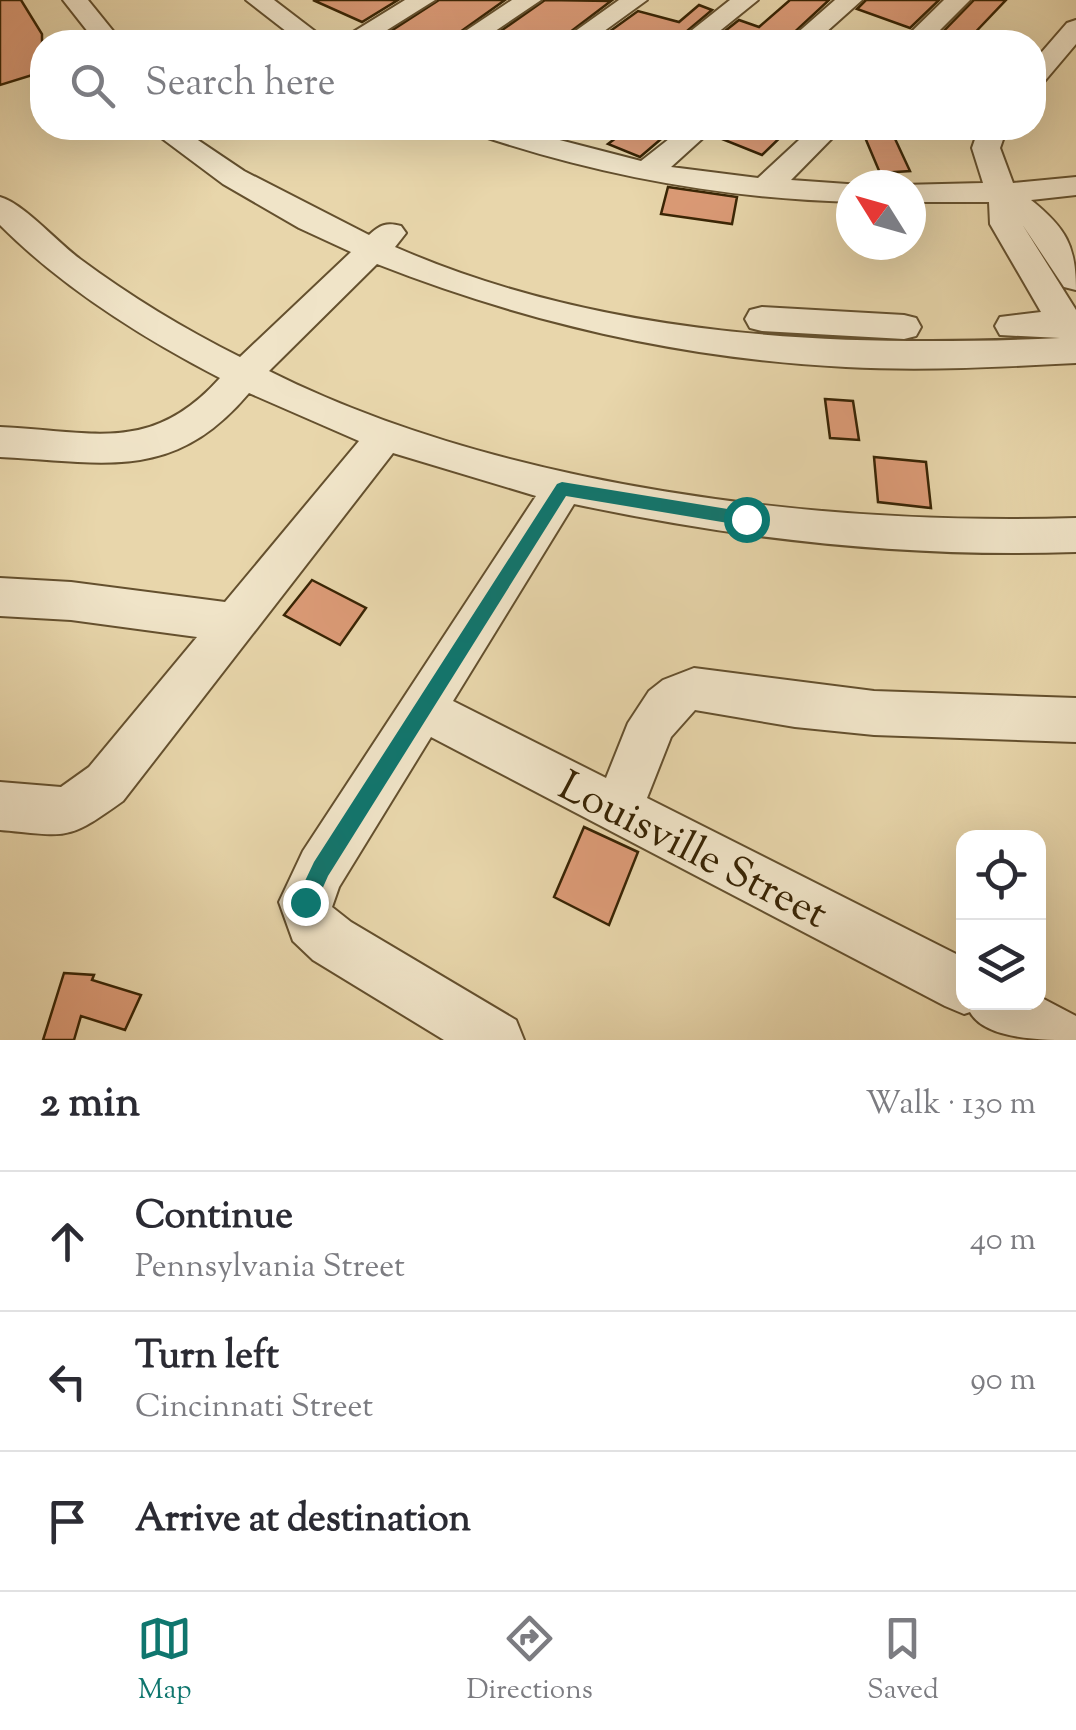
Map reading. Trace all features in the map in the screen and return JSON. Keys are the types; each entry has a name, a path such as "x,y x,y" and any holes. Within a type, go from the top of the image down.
{"street":[{"path":"75,0 99,30"},
{"path":"258,0 291,14 305,30"},
{"path":"371,30 423,0"},
{"path":"481,30 529,0"},
{"path":"591,30 635,0"},
{"path":"706,30 746,0"},
{"path":"814,30 850,0"},
{"path":"927,30 958,0"},
{"path":"1046,62 1076,28"},
{"path":"178,140 297,216 383,240"},
{"path":"226,140 383,240 488,290 606,322 710,340 820,352 959,355 1073,332 1006,224 1004,193"},
{"path":"523,140 647,172 766,188 836,191"},
{"path":"551,149 563,140"},
{"path":"647,172 686,140"},
{"path":"766,188 816,140"},
{"path":"988,140 988,164 1004,193 1038,222 1076,279"},
{"path":"926,192 1004,193 1076,186"},
{"path":"0,208 76,272 162,332 244,374 385,436 562,489 746,519 907,533 1076,535"},
{"path":"0,442 136,448 163,441 212,411 244,374 383,240"},
{"path":"0,806 52,814 67,812 106,784 385,436"},
{"path":"496,1040 332,940 311,923 305,902 321,869 562,489"},
{"path":"0,597 72,601 235,623"},
{"path":"618,808 649,728 668,704 694,690 802,707 890,714 1076,720"},
{"name":"Louisville Street","path":"425,710 956,983"},
{"path":"1008,1010 1066,1040"}],"building":[{"path":"0,0 21,0 40,30 30,30 30,76 0,85"},
{"path":"313,0 398,0 362,22"},
{"path":"439,0 505,0 463,30 393,30"},
{"path":"545,0 611,1 573,30 502,30"},
{"path":"790,0 829,0 797,30 726,30 739,20 759,27"},
{"path":"866,0 939,0 910,28 857,9"},
{"path":"974,0 1006,0 977,30 945,30"},
{"path":"699,5 712,10 688,30 612,30 638,11 679,22"},
{"path":"613,140 660,140 640,157 608,144"},
{"path":"724,140 778,140 762,155"},
{"path":"866,140 896,140 910,170 879,170"},
{"path":"668,187 737,197 732,224 661,214"},
{"path":"825,399 853,401 859,440 830,438"},
{"path":"874,457 926,462 931,508 878,502"},
{"path":"312,580 366,608 340,645 284,615"},
{"path":"584,827 638,852 609,925 554,897"},
{"path":"64,973 94,975 92,980 141,995 125,1030 81,1016 74,1040 43,1040"}],"route":[{"path":"305,902 321,869 562,489 746,519"}]}
